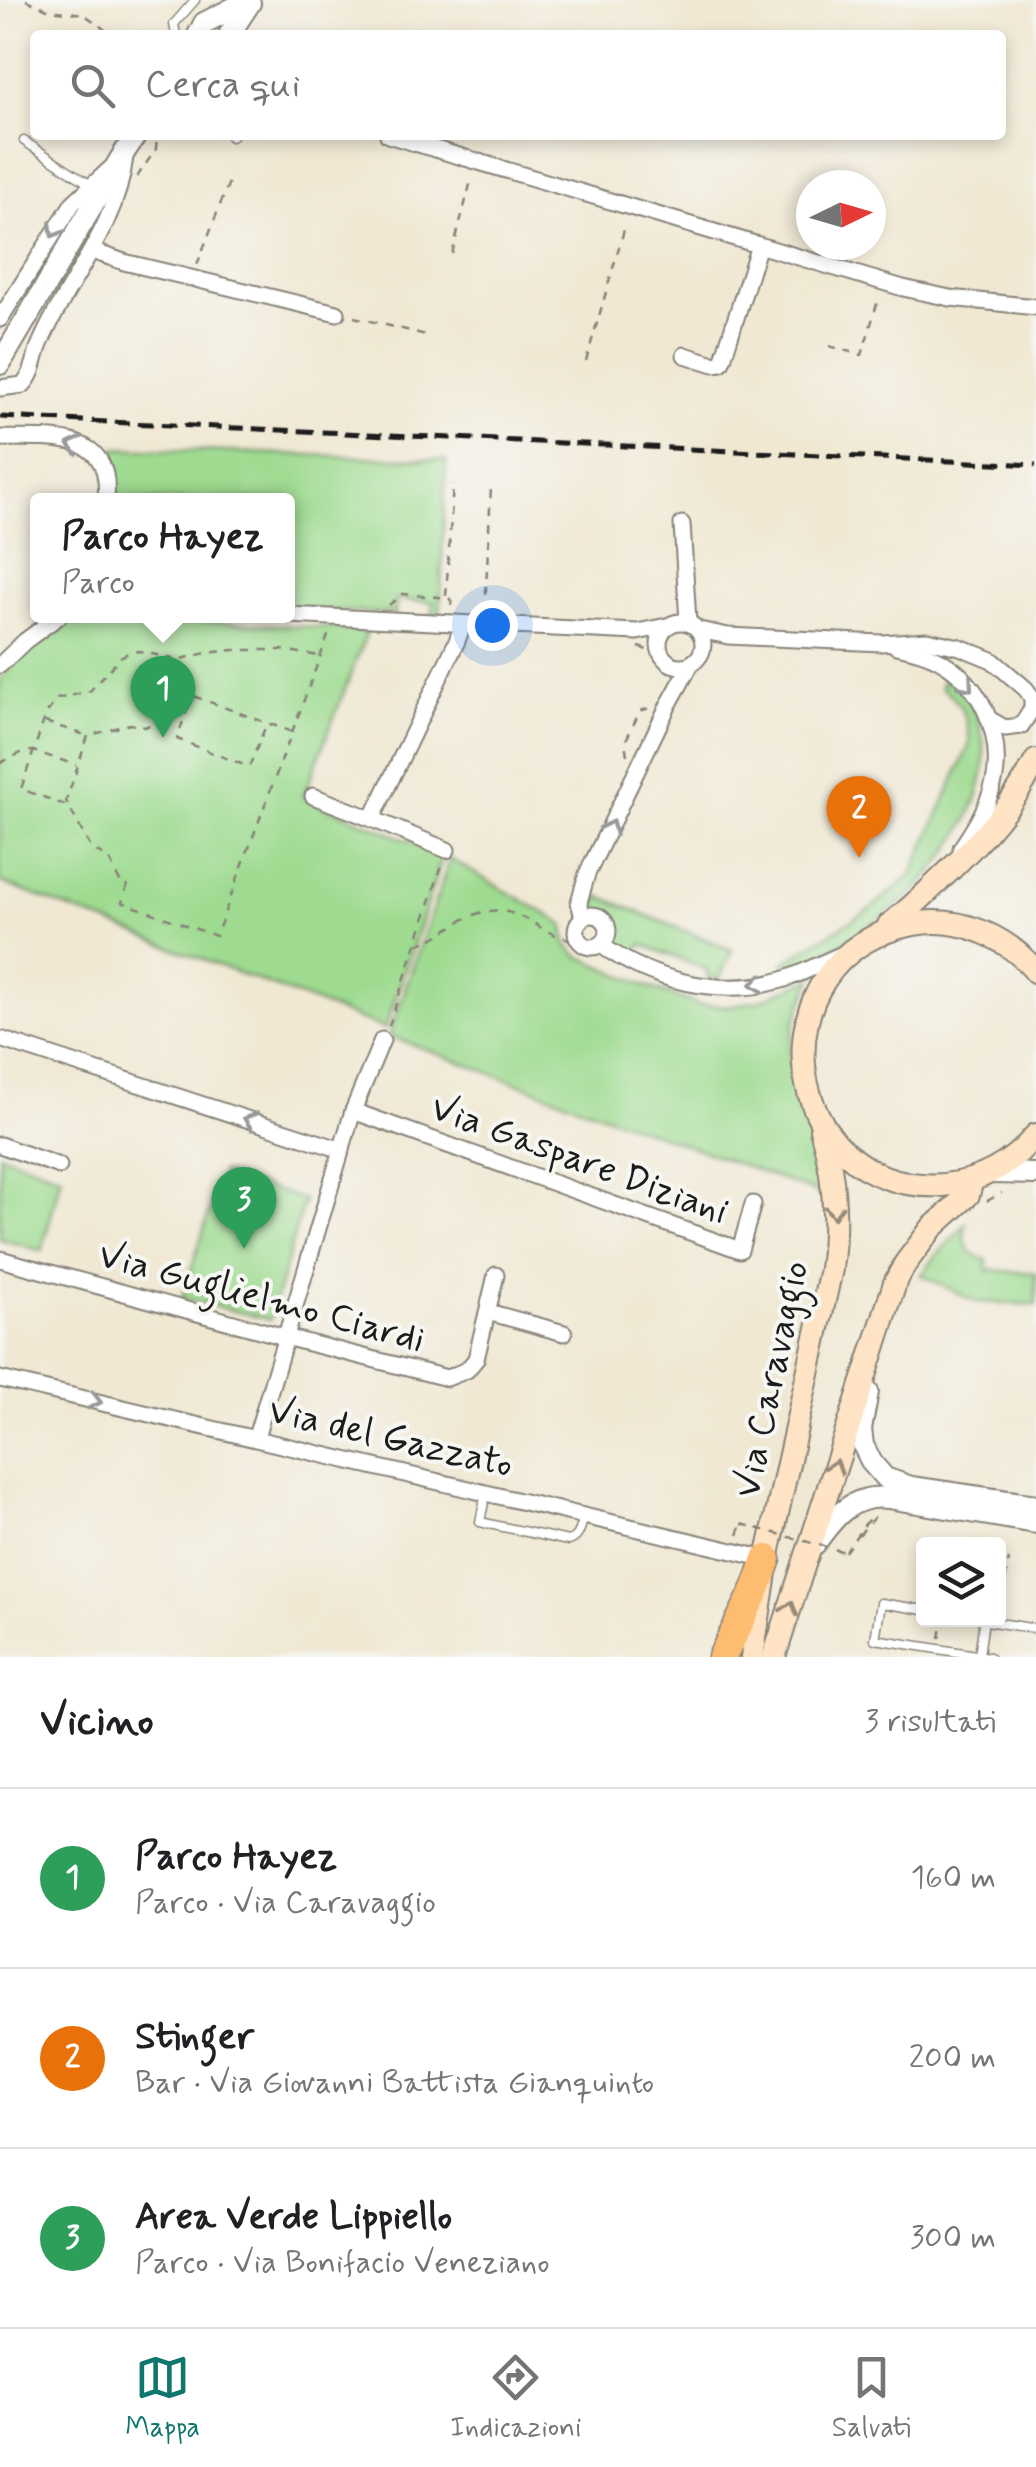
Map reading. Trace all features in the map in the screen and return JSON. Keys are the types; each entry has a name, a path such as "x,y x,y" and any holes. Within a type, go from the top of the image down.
{"highway":[{"path":"722,1657 767,1559"}],"main road":[{"path":"848,952 913,906 982,840 1000,819 1036,761"},
{"path":"874,936 922,922 971,927 1015,950 1036,972"},
{"name":"Via Caravaggio","path":"752,1657 767,1559 833,1257 832,1180 804,1081 802,1043 818,989 848,952"},
{"path":"817,1116 842,1148 874,1172 893,1179 922,1185 952,1184 981,1176"},
{"name":"Via Caravaggio","path":"774,1657 895,1283 932,1228 968,1195 981,1176 1021,1152 1036,1135"}],"street":[{"path":"203,28 250,0"},
{"path":"232,30 250,0"},
{"path":"203,28 222,23 227,30"},
{"path":"405,140 884,282 950,298 1036,307"},
{"path":"0,320 73,203 127,148"},
{"path":"0,388 27,382 40,343 112,210 127,148"},
{"path":"0,364 127,148"},
{"path":"685,355 714,364 724,359 759,245"},
{"path":"92,251 337,313"},
{"path":"0,438 86,446 104,466 107,493"},
{"path":"582,918 598,916 606,922 608,932 601,945 592,948 580,942 576,932 582,918 580,902 587,874 668,706 703,646 693,626 682,524"},
{"path":"295,615 462,624 634,639 659,646"},
{"path":"634,639 681,621 725,636 945,643 976,652 1010,672 1032,698 1029,716 1022,726 1000,727 989,719"},
{"path":"0,665 49,623"},
{"path":"372,819 458,641 462,624"},
{"path":"667,626 662,632 660,652 677,666 691,664"},
{"path":"703,646 725,636"},
{"path":"882,643 944,662 968,682 989,719 994,744 992,786 975,826 938,882"},
{"path":"313,796 447,850"},
{"path":"601,945 654,973 698,985 724,986 786,979 848,952"},
{"path":"0,1040 342,1150"},
{"path":"256,1438 353,1111 382,1040"},
{"name":"Via Gaspare Diziani","path":"353,1111 740,1250 753,1204"},
{"path":"0,1145 59,1166"},
{"path":"981,1176 1036,1174"},
{"name":"Via Guglielmo Ciardi","path":"0,1259 447,1378 467,1370 476,1359 496,1275"},
{"path":"488,1312 564,1333"},
{"path":"880,1324 862,1430 863,1445 874,1468 903,1486 1036,1506"},
{"name":"Via del Gazzato","path":"0,1380 767,1559"},
{"path":"805,1558 838,1514 857,1500 867,1498 888,1498 1036,1523"}],"lane":[{"path":"175,30 174,24 195,0"},
{"path":"24,141 91,184"},
{"path":"486,1492 480,1522 568,1541 578,1534 584,1515"},
{"path":"916,1609 880,1603 875,1639 984,1656 982,1627"},
{"path":"1006,1624 1036,1628"}],"path":[{"path":"26,0 50,10 79,12 105,30"},
{"path":"452,254 476,161"},
{"path":"192,278 229,182"},
{"path":"586,361 630,207"},
{"path":"830,346 862,356 884,282"},
{"path":"337,313 430,336"},
{"path":"446,596 453,484"},
{"path":"485,610 492,487"},
{"path":"387,610 403,594 446,596 452,605 444,612"},
{"path":"88,736 66,801 92,849 103,853 119,880 128,884 122,902 216,936 334,618"},
{"path":"634,639 669,672 670,680"},
{"path":"68,806 21,789 33,752 57,699 90,691 120,657 141,651 178,660 234,650 281,650 320,656"},
{"path":"268,722 249,767 178,739 193,696 268,722 292,732"},
{"path":"629,764 625,742 640,712 658,706"},
{"path":"44,721 88,736 130,724 145,727 188,707"},
{"path":"0,763 33,752 78,766"},
{"path":"382,1040 447,850"},
{"path":"416,944 429,942 469,916 487,910 506,910 580,942"},
{"path":"984,1203 1016,1188"},
{"path":"742,1524 845,1552 882,1513"},
{"path":"1006,1575 1009,1559"},
{"path":"940,1642 942,1627"}],"green space":[{"path":"115,448 446,460 440,617 432,616 433,602 396,600 395,614 295,608 295,493 110,493"},
{"path":"233,623 368,630 303,797 443,855 385,1029 0,882 0,679 42,637 66,624"},
{"path":"943,679 971,705 983,741 981,782 966,822 943,859 905,900 839,944 792,968 783,963 870,909 911,876 969,746 963,713 941,688"},
{"path":"450,859 564,924 566,944 578,956 699,1005 729,1006 761,1000 813,978 795,1021 790,1051 823,1195 389,1036"},
{"path":"599,896 732,950 719,980 707,977 708,970 641,944 636,954 620,948 608,917 595,908"},
{"path":"0,1154 61,1176 42,1251 0,1239"},
{"path":"222,1172 304,1200 270,1320 182,1298"},
{"path":"966,1224 964,1237 968,1248 987,1260 987,1270 1036,1273 1036,1305 976,1302 922,1275"}],"railway":[{"path":"0,417 1036,465"}],"place":[{"name":"Parco Hayez","path":"163,738"},
{"name":"Stinger","path":"859,858"},
{"name":"Area Verde Lippiello","path":"244,1249"}]}
